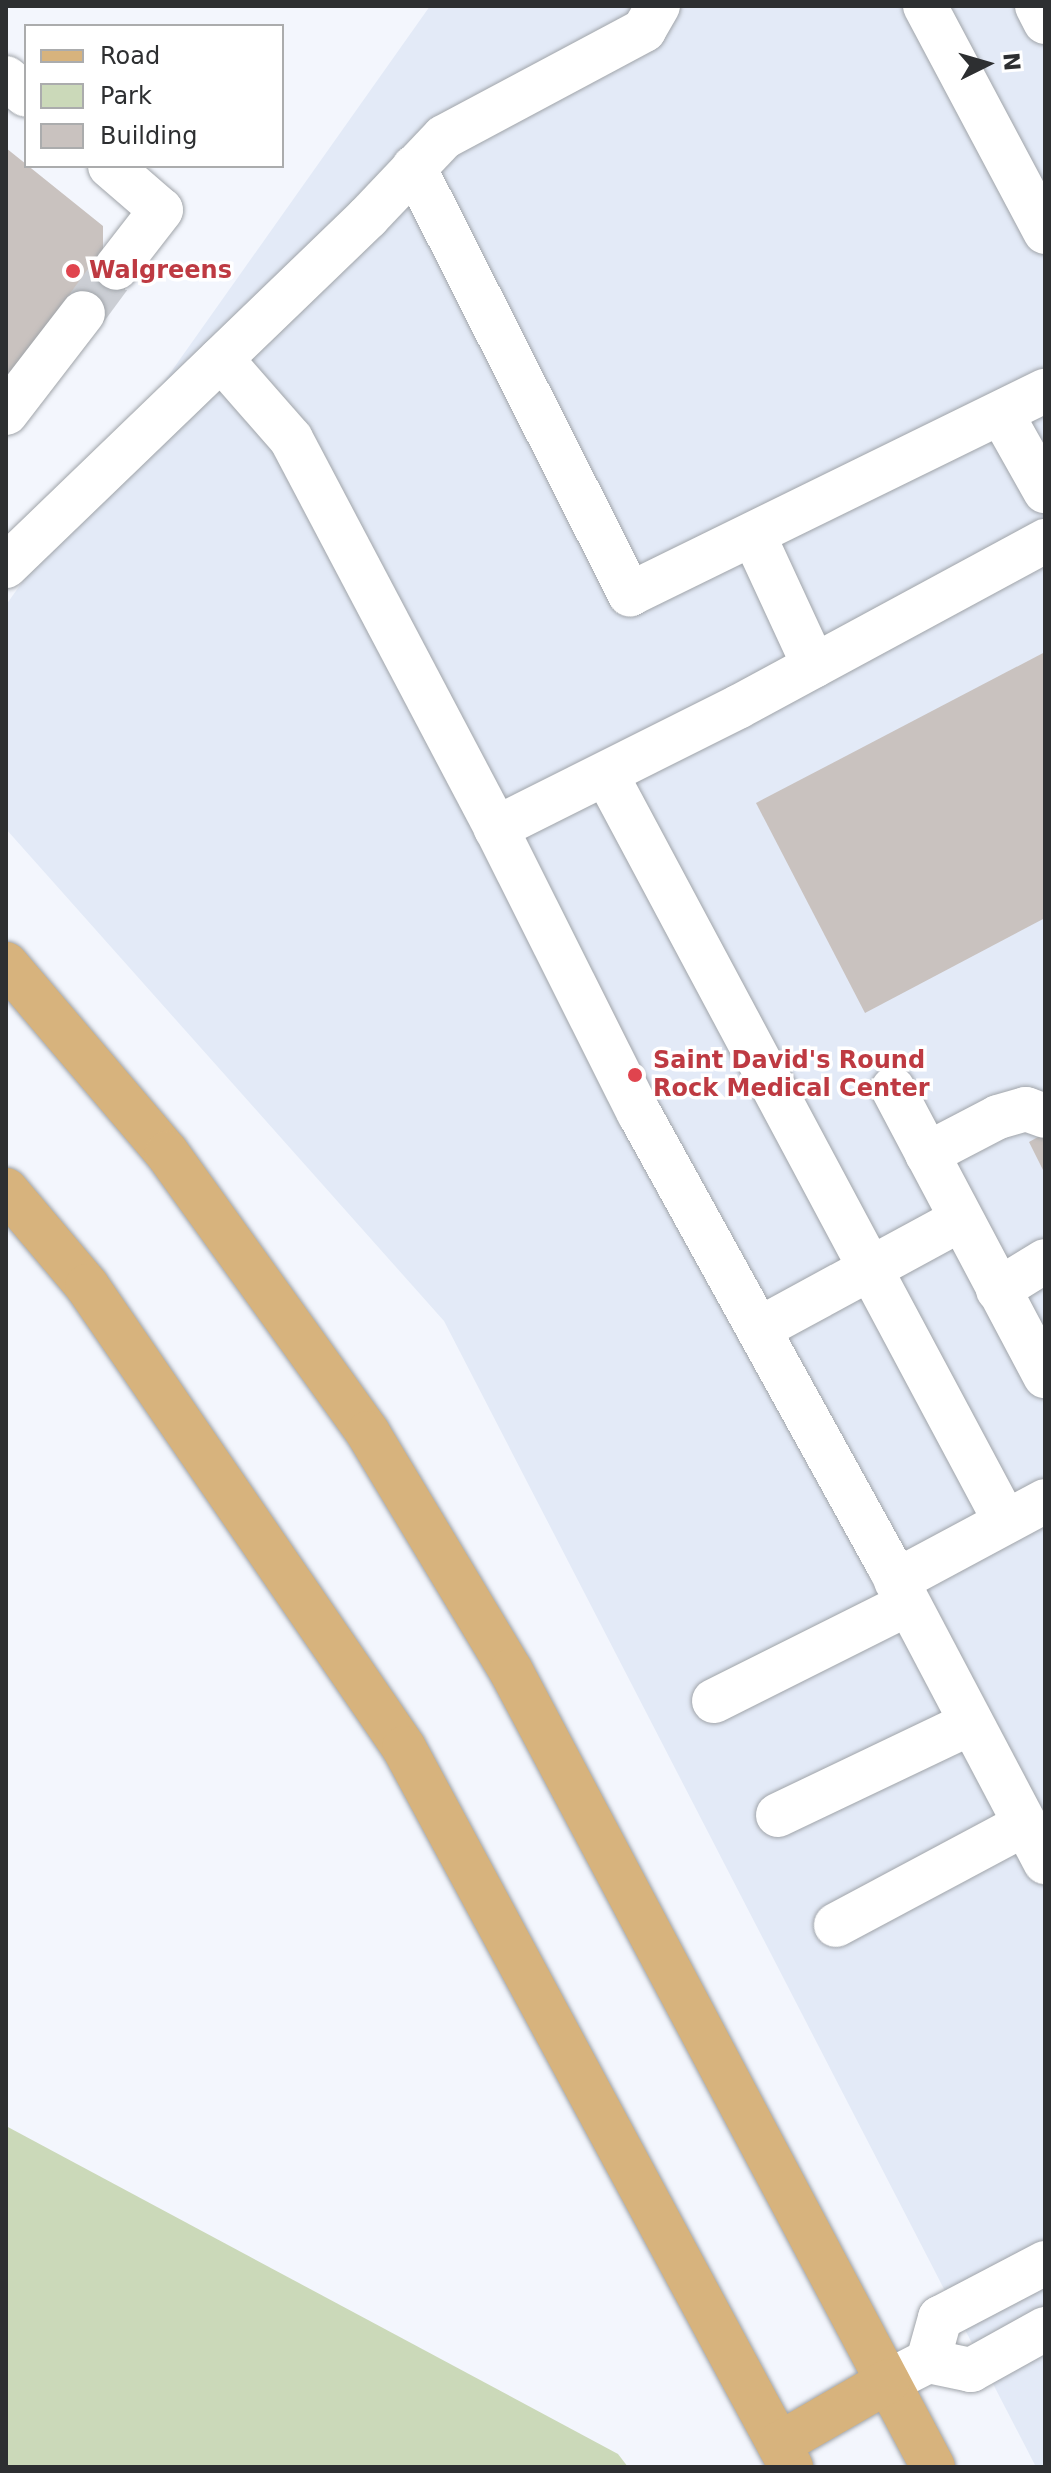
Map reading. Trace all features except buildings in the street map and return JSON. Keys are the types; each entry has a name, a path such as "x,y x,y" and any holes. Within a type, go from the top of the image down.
{"main road":[{"path":"6,964 167,1153 368,1433 511,1671 933,2467"},
{"path":"6,1190 87,1286 404,1748 785,2455 887,2382"}],"lane":[{"path":"6,566 221,359 444,137 644,30 658,6"},
{"path":"925,6 1045,232"},
{"path":"1037,6 1045,22"},
{"path":"6,78 24,93"},
{"path":"414,167 630,594 1045,391"},
{"path":"112,168 161,210 116,268"},
{"path":"6,413 83,313"},
{"path":"221,359 291,439 496,828 639,1113 902,1592 1045,1862"},
{"path":"1001,413 1045,491"},
{"path":"754,536 814,666"},
{"path":"496,828 814,666 1045,541"},
{"path":"606,774 788,1110 868,1270 1005,1521"},
{"path":"893,1089 1045,1376"},
{"path":"927,1154 998,1117 1026,1109 1045,1116"},
{"path":"759,1329 960,1220"},
{"path":"998,1290 1045,1261"},
{"path":"714,1701 902,1592 1005,1521 1045,1501"},
{"path":"778,1815 971,1723"},
{"path":"836,1925 1025,1824"},
{"path":"928,2361 940,2318 1045,2263"},
{"path":"887,2382 928,2361 971,2370 1045,2329"}],"shaded area":[{"name":"Saint David's Round Rock Medical Center","path":"430,6 1045,6 1045,2467 1036,2467 444,1321 6,829 6,605"}],"green space":[{"path":"6,2126 618,2454 628,2467 6,2467"}],"tunnel":[{"path":"83,313 116,268"}],"place":[{"name":"Walgreens","path":"73,271"},
{"name":"Saint David's Round Rock Medical Center","path":"635,1075"}]}
